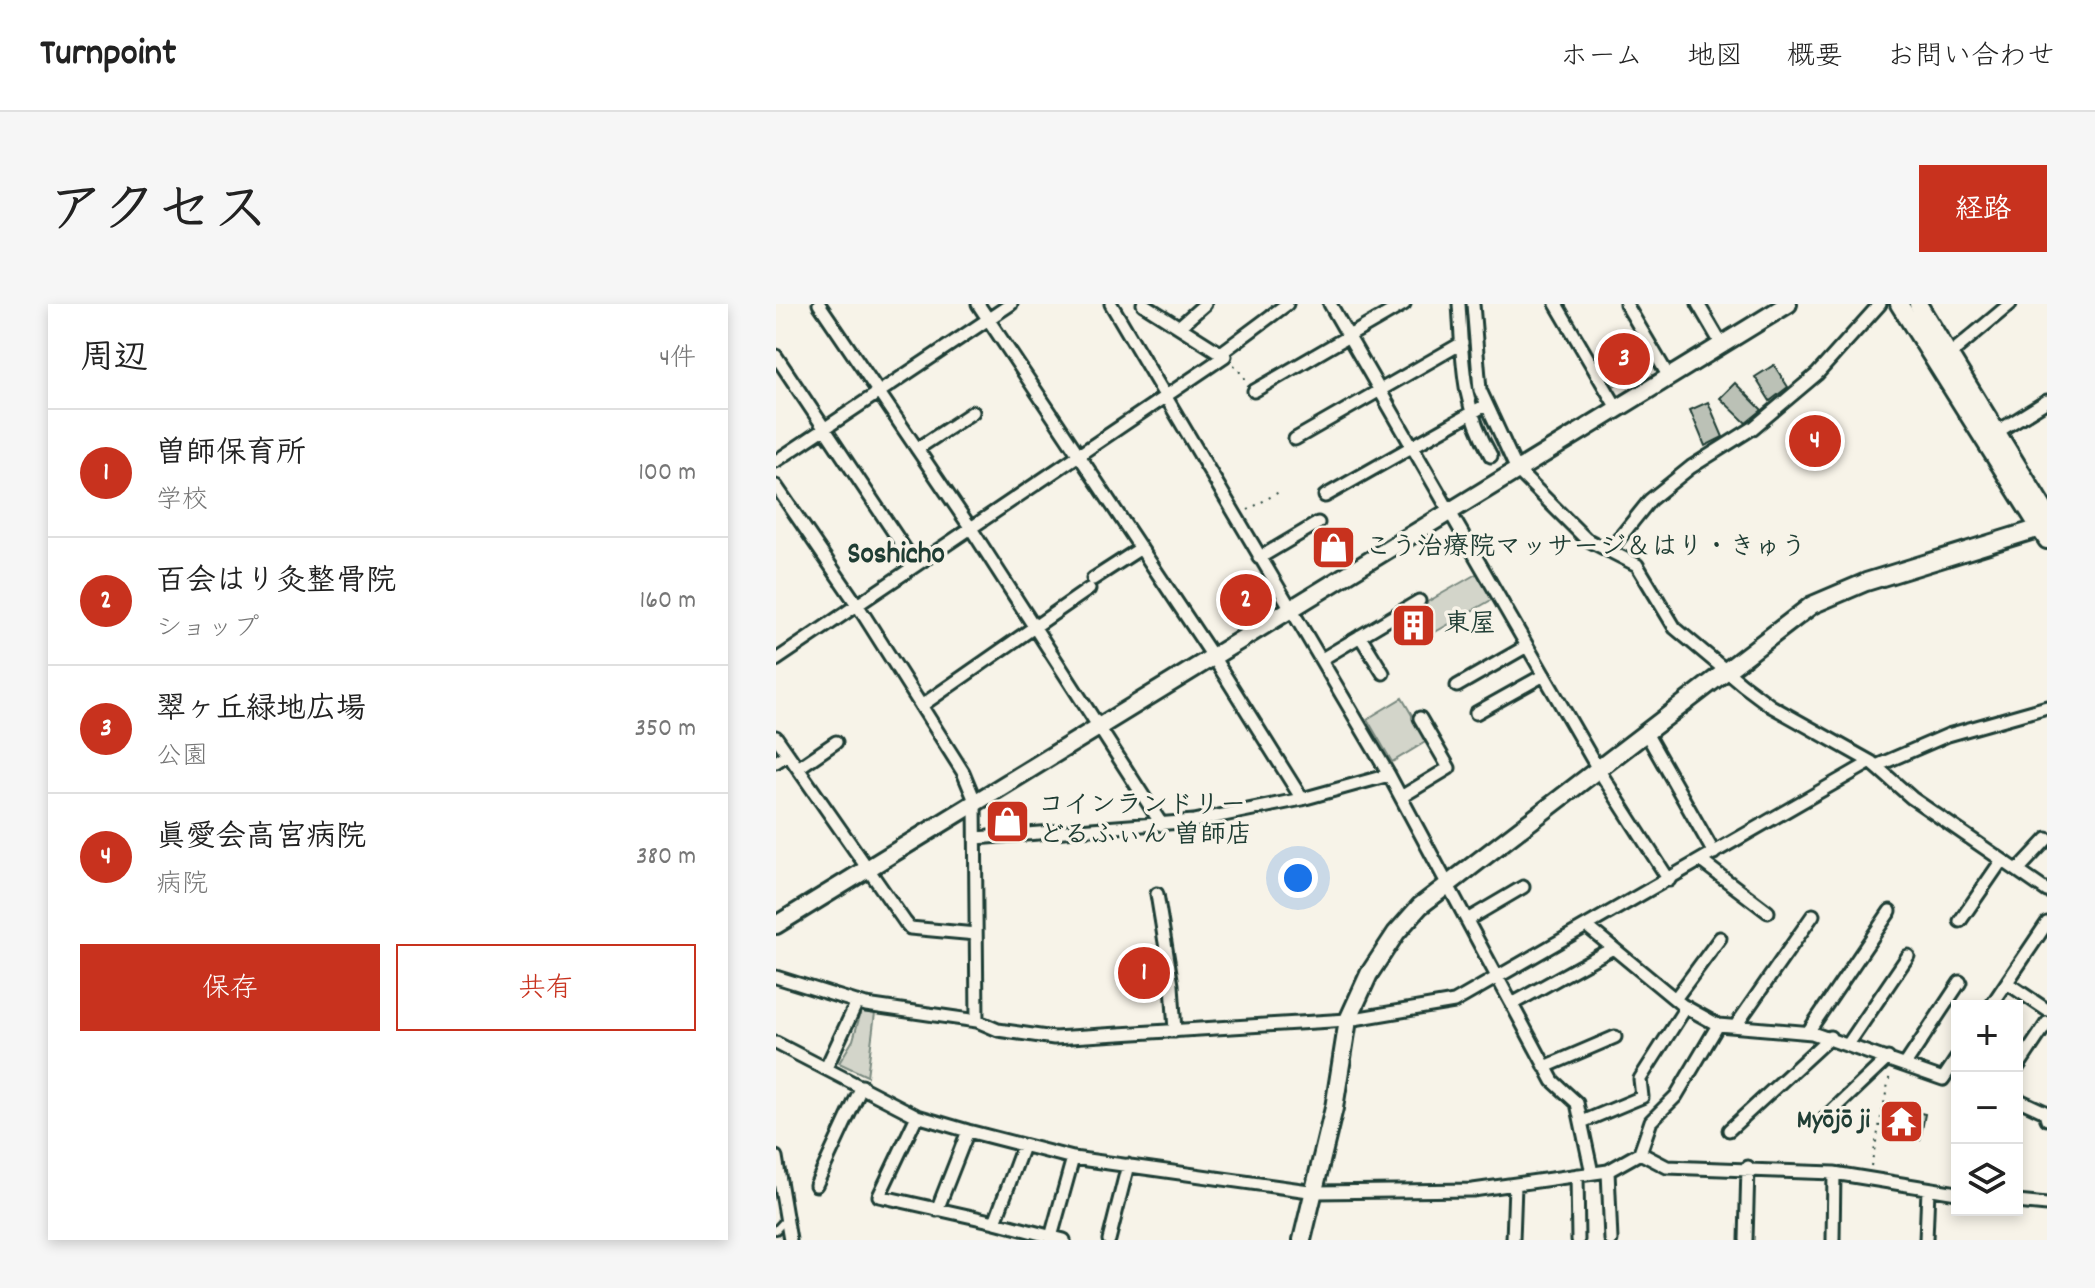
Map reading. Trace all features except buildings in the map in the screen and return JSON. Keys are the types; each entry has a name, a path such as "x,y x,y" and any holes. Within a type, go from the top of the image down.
{"street":[{"path":"819,304 970,527 1162,825"},
{"path":"978,304 1212,655 1302,799"},
{"path":"776,461 1011,304"},
{"path":"1111,304 1389,775 1553,1081 1577,1103 1592,1173"},
{"path":"1143,304 1223,355"},
{"path":"1160,313 1170,304"},
{"path":"1180,326 1205,304"},
{"path":"776,660 1166,396 1287,304"},
{"path":"1330,304 1598,769 1669,880"},
{"path":"1254,391 1404,304"},
{"path":"1459,304 1461,371 1469,411 1491,456"},
{"path":"1473,304 1476,361 1484,406 1517,470 1586,539 1637,565 1675,628 1727,672 1771,706 1874,764 1912,798 2047,891"},
{"path":"1556,304 1617,408"},
{"path":"1626,304 1669,377"},
{"path":"1698,304 1722,345"},
{"path":"776,925 1788,304"},
{"path":"1609,551 1650,500 1691,467 1753,428 1817,374 1880,304"},
{"path":"1899,304 2045,527"},
{"path":"1918,304 1997,432 2045,527"},
{"path":"1949,355 2010,304"},
{"path":"1295,439 1462,343"},
{"path":"776,356 915,564"},
{"path":"1997,432 2047,401"},
{"path":"1325,496 1469,411 1484,406"},
{"path":"917,449 973,412"},
{"path":"776,486 858,606 963,772 975,801 977,1021"},
{"path":"1259,558 1318,523"},
{"path":"1302,1240 1316,1192 1348,1020 1369,974 1396,933 1448,883 1830,595 2045,527"},
{"path":"921,706 1141,548"},
{"path":"1322,659 1419,601"},
{"path":"1360,636 1383,673"},
{"path":"1457,686 1527,646"},
{"path":"1476,713 1544,675"},
{"path":"776,977 857,1002 977,1021 998,1030 1054,1038 1348,1020 1454,1002 1874,764 1948,735 2047,707"},
{"path":"1401,797 1449,768 1420,718"},
{"path":"1646,733 1714,853"},
{"path":"776,737 910,928 976,934"},
{"path":"798,768 836,742"},
{"path":"776,762 788,754"},
{"path":"976,838 1162,825 1302,799 1389,775"},
{"path":"2018,870 2047,839"},
{"path":"1960,921 2002,860"},
{"path":"1701,861 1768,912"},
{"path":"1467,920 1523,887"},
{"path":"1157,894 1172,985 1175,1031"},
{"path":"1808,1032 1890,911"},
{"path":"1737,1024 1813,915"},
{"path":"1995,1000 2047,923"},
{"path":"1589,928 1675,999 1718,1025 1737,1024 1830,1037 1943,1079 1951,1067"},
{"path":"1675,999 1720,938"},
{"path":"1512,1004 1613,948"},
{"path":"1849,1043 1908,956"},
{"path":"1905,1065 1960,982"},
{"path":"2007,983 2047,1010"},
{"path":"826,1068 857,1002"},
{"path":"1582,1122 1642,1097 1640,1079 1686,1007"},
{"path":"2023,1059 2047,1023"},
{"path":"776,1043 917,1116 1073,1158 1316,1192 1411,1193 1515,1185 1608,1171 1640,1153 1651,1121 1676,1096 1718,1025"},
{"path":"1545,1067 1615,1037"},
{"path":"1729,1130 1830,1037"},
{"path":"1826,1117 1891,1059"},
{"path":"816,1185 862,1086"},
{"path":"2023,1102 2045,1112 2047,1119"},
{"path":"917,1116 879,1196 1058,1238 1073,1158"},
{"path":"937,1210 968,1131"},
{"path":"995,1222 1023,1146"},
{"path":"1640,1153 1667,1167 1748,1167 1834,1173 1951,1192"},
{"path":"776,1157 790,1240"},
{"path":"1109,1240 1128,1165"},
{"path":"1746,1240 1748,1167"},
{"path":"1608,1171 1611,1240"},
{"path":"1833,1240 1834,1173"},
{"path":"1577,1175 1578,1240"},
{"path":"1513,1240 1515,1185"},
{"path":"1926,1240 1928,1189"},
{"path":"2023,1203 2047,1205"}],"lane":[{"path":"776,1230 787,1218"}],"path":[{"path":"1223,355 1254,391"},
{"path":"1235,517 1279,492"},
{"path":"1868,1179 1891,1059"}],"shaded area":[{"path":"1636,331 1654,363 1612,387 1594,356"},
{"path":"1478,573 1493,599 1416,643 1401,617"},
{"path":"1402,698 1427,741 1392,762 1367,719"},
{"path":"862,1008 875,1013 867,1076 839,1063 853,1040"}],"place":[{"name":"翠ヶ丘緑地広場","path":"1624,359"},
{"name":"眞愛会高宮病院","path":"1815,441"},
{"name":"こう治療院マッサージ＆はり・きゅう","path":"1334,548"},
{"name":"百会はり灸整骨院","path":"1246,600"},
{"name":"東屋","path":"1413,625"},
{"name":"コインランドリー どるふぃん 曽師店","path":"1007,821"},
{"name":"曽師保育所","path":"1144,973"},
{"name":"Myōjō ji","path":"1901,1121"}],"district":[{"name":"Soshicho","path":"896,556"}]}
